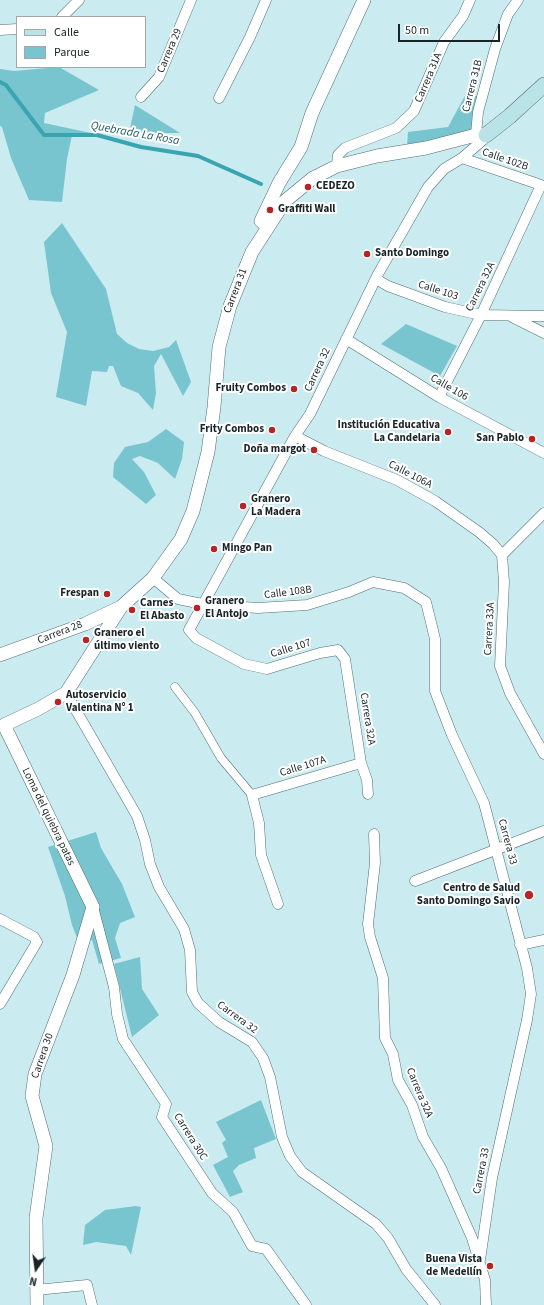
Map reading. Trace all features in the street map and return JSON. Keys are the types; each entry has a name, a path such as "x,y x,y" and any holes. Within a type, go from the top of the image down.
{"main road":[{"path":"481,135 510,116 544,85"}],"street":[{"path":"63,16 79,0"},
{"name":"Carrera 29","path":"141,97 159,77 191,0"},
{"path":"219,98 250,37 266,0"},
{"path":"364,0 312,113 301,148 279,183 261,221 268,227 285,201 299,188 313,178 337,166 377,156 426,148 481,135"},
{"name":"Carrera 31A","path":"337,166 338,155 345,148 396,128 412,114 419,104 444,42 463,16 470,0"},
{"name":"Carrera 31B","path":"481,135 478,112 495,49 508,14 518,0"},
{"path":"0,30 16,29"},
{"name":"Carrera 32","path":"189,630 295,436 310,414 376,279 428,187 444,169 462,158 483,140 481,135"},
{"name":"Calle 102B","path":"462,158 541,185"},
{"name":"Carrera 32A","path":"440,397 481,315 541,185"},
{"name":"Carrera 31","path":"137,593 153,578 181,539 193,511 208,452 214,407 219,347 230,306 252,252 268,227"},
{"name":"Calle 103","path":"376,279 388,286 445,307 481,315 544,316"},
{"path":"511,316 544,333"},
{"name":"Calle 106","path":"346,339 440,397 544,453"},
{"name":"Calle 106A","path":"295,436 324,451 397,480 428,497 479,532 502,555"},
{"path":"502,555 544,513"},
{"name":"Carrera 33A","path":"502,555 504,582 500,666 510,693 544,754"},
{"name":"Calle 108B","path":"153,578 178,598 202,604 258,608 307,605 373,582 404,588 426,602"},
{"name":"Carrera 28","path":"0,655 85,624 122,607 137,593"},
{"name":"Carrera 33","path":"426,602 435,638 435,691 452,735 484,803 527,968 531,994 527,1020 492,1178 480,1260"},
{"path":"2,726 38,709 66,693 122,607"},
{"name":"Calle 107","path":"189,630 196,638 244,664 267,669 320,653 338,650"},
{"name":"Carrera 32A","path":"338,650 345,659 361,762 367,780 368,794"},
{"path":"175,686 195,714 221,758 252,795 259,823 261,855 278,904"},
{"name":"Carrera 32","path":"66,693 137,816 145,840 150,864 159,887 184,930 190,950 192,992 198,1003 219,1022 252,1042 263,1058 270,1077 282,1137 290,1156 302,1172 376,1224 388,1238 406,1269 435,1305"},
{"name":"Loma del quiebra patas","path":"2,726 93,908"},
{"name":"Calle 107A","path":"252,795 361,762"},
{"path":"415,880 544,831"},
{"name":"Carrera 32A","path":"374,834 375,863 368,924 370,937 383,978 385,1038 393,1054 398,1080 412,1105 423,1137 441,1168 480,1260 485,1280 486,1305"},
{"name":"Carrera 30","path":"37,1305 36,1218 46,1146 32,1096 36,1074 73,975 93,908"},
{"name":"Carrera 30C","path":"93,908 112,980 117,1014 123,1039 166,1104 162,1117 212,1193 233,1212 252,1246 266,1249 306,1305"},
{"path":"0,919 34,937 37,942 0,1004"},
{"path":"520,945 544,940"},
{"path":"36,1290 87,1285 92,1305"}],"green space":[{"path":"61,68 99,90 45,113 44,123 91,133 72,135 67,159 62,202 29,200 11,158 2,127 0,126 0,69 14,71"},
{"path":"467,92 478,97 474,131 407,147 408,132 448,127"},
{"path":"135,105 180,133 129,133"},
{"path":"62,223 106,289 117,334 127,343 139,349 153,351 169,347 176,340 191,382 183,396 161,354 154,366 156,393 153,410 138,393 121,386 113,366 109,366 107,372 92,371 86,406 56,397 67,332 51,293 44,242"},
{"path":"406,324 457,346 440,376 381,344"},
{"path":"166,429 184,442 182,459 175,479 158,463 140,456 132,459 144,472 156,495 146,504 113,477 114,463 125,447 148,442"},
{"path":"96,832 101,848 122,884 135,917 120,923 115,938 121,958 99,964 92,940 79,943 48,847"},
{"path":"140,957 142,989 159,1015 132,1037 114,964"},
{"path":"261,1100 276,1139 254,1148 256,1158 239,1165 233,1171 243,1192 230,1197 213,1165 228,1157 222,1143 226,1140 216,1122"},
{"path":"136,1206 141,1207 131,1255 126,1246 96,1242 83,1245 85,1225 105,1210"}],"waterway":[{"name":"Quebrada La Rosa","path":"0,82 6,85 44,135 97,135 141,147 198,156 261,184"}],"place":[{"name":"CEDEZO","path":"308,187"},
{"name":"Graffiti Wall","path":"270,210"},
{"name":"Santo Domingo","path":"367,254"},
{"name":"Fruity Combos","path":"294,389"},
{"name":"Frity Combos","path":"272,430"},
{"name":"Institución Educativa La Candelaria","path":"448,432"},
{"name":"San Pablo","path":"532,439"},
{"name":"Doña margot","path":"314,450"},
{"name":"Granero La Madera","path":"243,506"},
{"name":"Mingo Pan","path":"214,549"},
{"name":"Frespan","path":"107,594"},
{"name":"Granero El Antojo","path":"197,608"},
{"name":"Carnes El Abasto","path":"132,610"},
{"name":"Granero el último viento","path":"86,640"},
{"name":"Autoservicio Valentina N° 1","path":"58,702"},
{"name":"Centro de Salud Santo Domingo Savio","path":"529,895"},
{"name":"Buena Vista de Medellín","path":"490,1266"}]}
